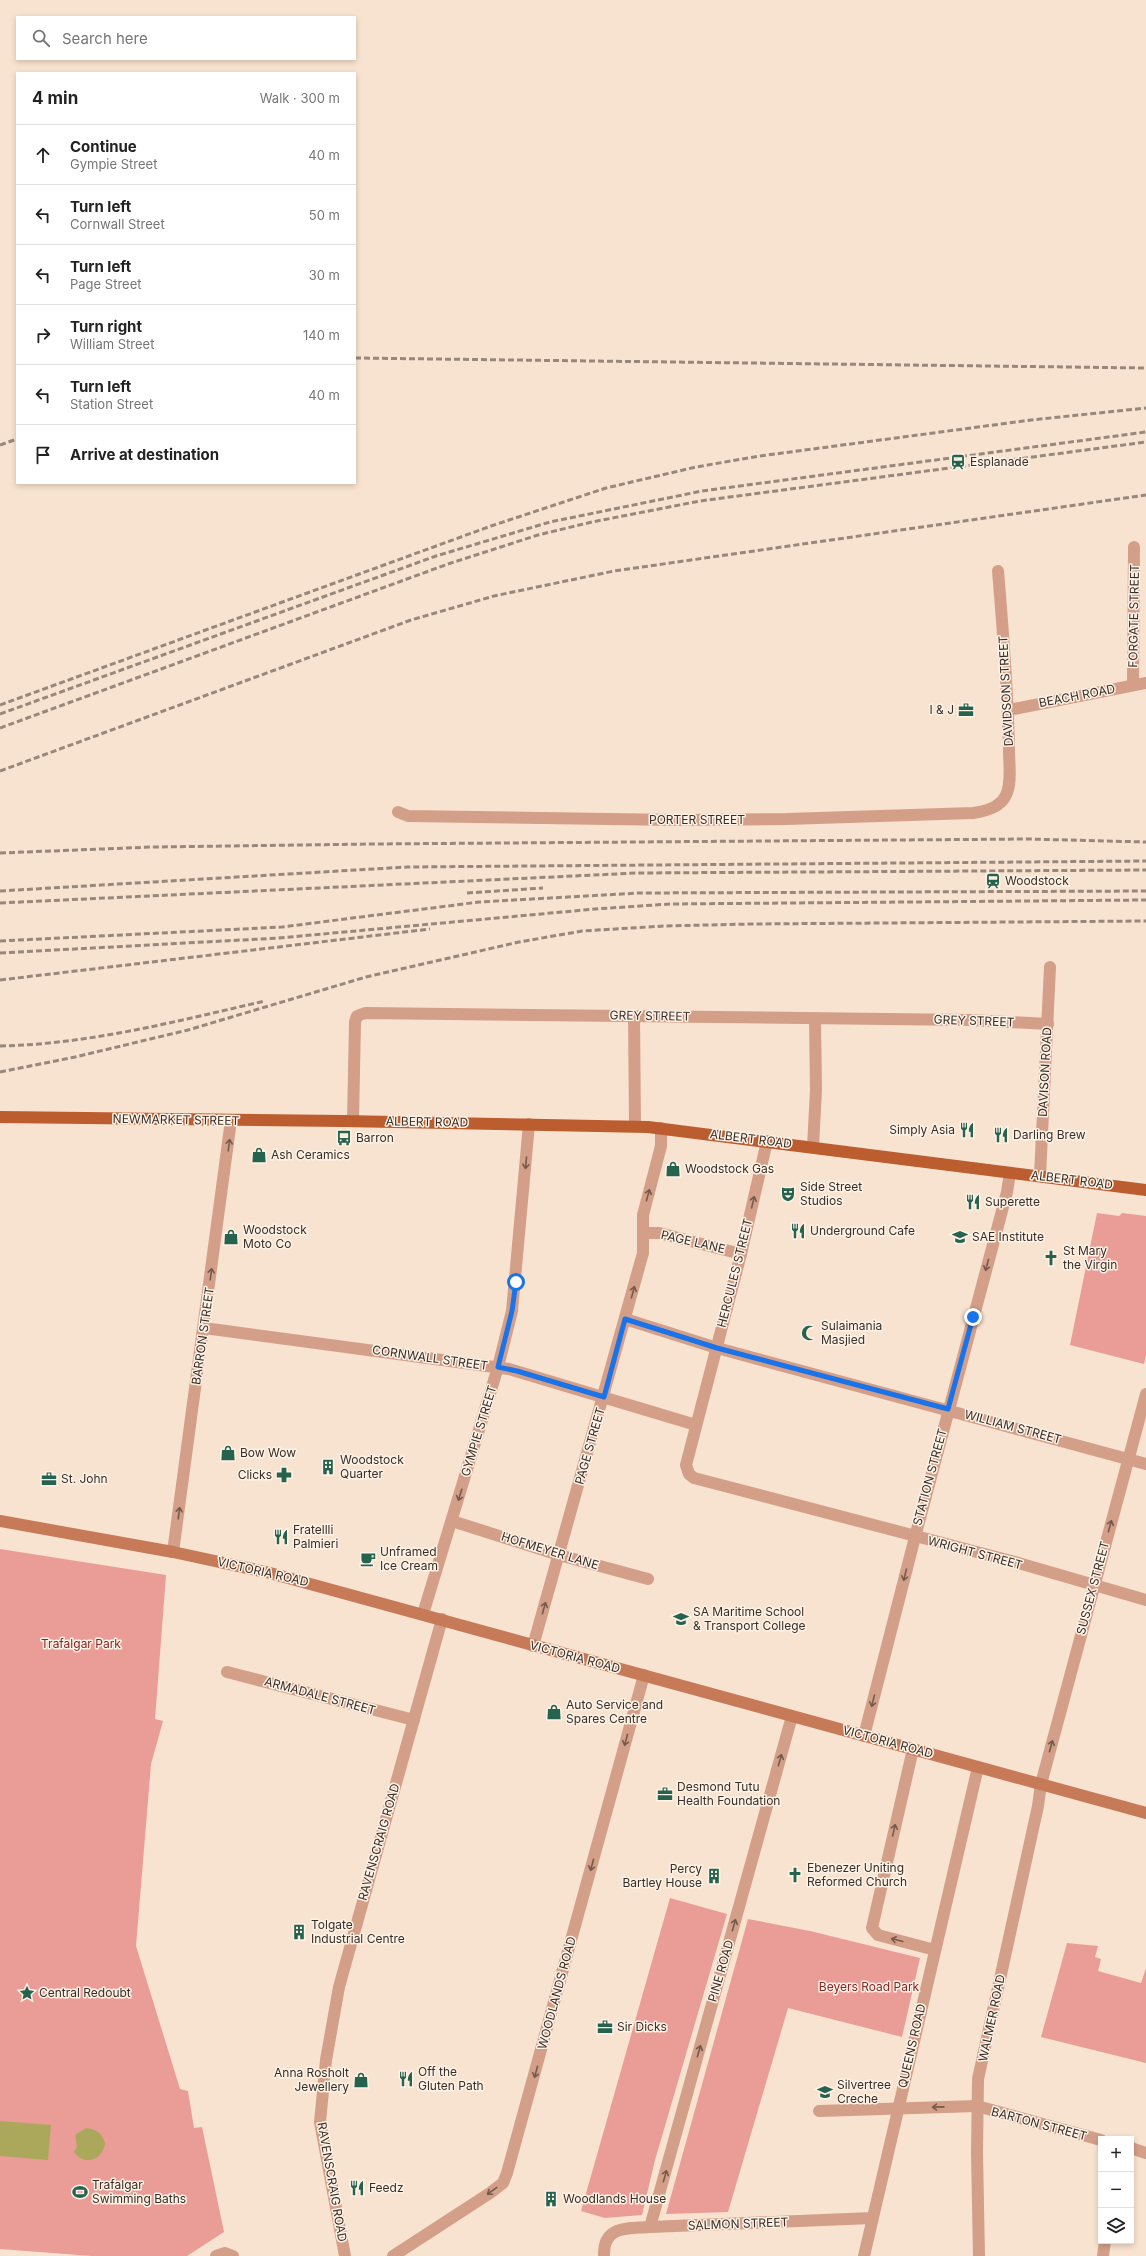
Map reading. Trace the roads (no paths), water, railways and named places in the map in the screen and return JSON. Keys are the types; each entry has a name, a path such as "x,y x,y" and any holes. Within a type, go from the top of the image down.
{"main road":[{"name":"NEWMARKET STREET","path":"0,1117 353,1121"},
{"name":"ALBERT ROAD","path":"353,1121 635,1126 661,1128 1146,1190"},
{"name":"VICTORIA ROAD","path":"0,1521 173,1552 270,1573 1146,1813"}],"street":[{"name":"FORGATE STREET","path":"1133,685 1134,547"},
{"name":"DAVIDSON STREET","path":"996,806 1006,796 1009,776 1009,710 998,571"},
{"name":"BEACH ROAD","path":"1009,710 1146,683"},
{"name":"PORTER STREET","path":"398,812 408,816 515,819 772,820 972,812 996,806"},
{"name":"DAVISON ROAD","path":"1040,1176 1050,967"},
{"name":"GREY STREET","path":"353,1121 355,1022 358,1016 366,1013 970,1020 1048,1024"},
{"path":"634,1016 635,1126"},
{"path":"813,1147 816,1090 815,1019"},
{"name":"BARRON STREET","path":"173,1552 231,1120"},
{"name":"GYMPIE STREET","path":"423,1614 498,1367 512,1311 516,1282 529,1124"},
{"name":"PAGE STREET","path":"533,1646 604,1397 643,1253 643,1216 661,1146 661,1128"},
{"name":"HERCULES STREET","path":"689,1474 686,1466 741,1254 766,1141"},
{"name":"STATION STREET","path":"864,1736 948,1409 1007,1192 1010,1173"},
{"name":"PAGE LANE","path":"644,1233 659,1234 741,1254"},
{"name":"WILLIAM STREET","path":"625,1319 717,1348 948,1409 1146,1464"},
{"name":"CORNWALL STREET","path":"204,1328 498,1367 517,1371 696,1425"},
{"name":"SUSSEX STREET","path":"1041,1784 1093,1586 1146,1394"},
{"name":"WRIGHT STREET","path":"689,1474 694,1478 1146,1600"},
{"name":"HOFMEYER LANE","path":"452,1521 559,1554 648,1579"},
{"name":"RAVENSCRAIG ROAD","path":"345,2256 320,2122 326,2060 339,1987 442,1619"},
{"name":"ARMADALE STREET","path":"227,1672 414,1720"},
{"name":"WOODLANDS ROAD","path":"394,2256 503,2183 644,1675"},
{"name":"PINE ROAD","path":"650,2227 792,1716"},
{"path":"913,1749 872,1925 873,1931 878,1935 935,1950"},
{"name":"QUEENS ROAD","path":"864,2256 978,1767"},
{"name":"WALMER ROAD","path":"979,2256 978,2079 1038,1806 1041,1784"},
{"name":"BARTON STREET","path":"819,2110 977,2106 1098,2139"},
{"path":"1134,2149 1146,2153"},
{"name":"SALMON STREET","path":"604,2256 607,2237 615,2230 650,2227 872,2218"},
{"path":"1102,2256 1104,2244"},
{"path":"216,2256 225,2253 234,2256"}],"railway":[{"path":"356,358 1146,368"},
{"path":"0,705 491,526 606,488 696,467 760,456 1031,420 1146,408"},
{"path":"0,714 436,556 550,522 702,491 1146,432"},
{"path":"0,445 16,439"},
{"path":"0,728 448,564 538,535 592,522 700,501 1146,442"},
{"path":"0,771 411,620 494,596 614,571 1146,495"},
{"path":"0,853 153,847 372,844 1028,839 1146,842"},
{"path":"0,891 407,867 1146,861"},
{"path":"0,903 637,873 1146,870"},
{"path":"467,893 543,888"},
{"path":"0,941 282,927 479,902 639,893 1146,891"},
{"path":"0,953 279,938 595,909 670,904 1146,900"},
{"path":"0,1072 75,1057 188,1030 366,977 519,942 582,931 664,926 750,924 1146,921"},
{"path":"0,980 430,929"},
{"path":"0,1046 67,1041 101,1036 166,1024 265,1001"}],"place":[{"name":"Esplanade","path":"958,462"},
{"name":"I & J","path":"966,710"},
{"name":"Woodstock","path":"993,881"},
{"name":"Simply Asia","path":"967,1130"},
{"name":"Darling Brew","path":"1001,1135"},
{"name":"Barron","path":"344,1138"},
{"name":"Ash Ceramics","path":"259,1155"},
{"name":"Woodstock Gas","path":"673,1169"},
{"name":"Side Street Studios","path":"788,1194"},
{"name":"Superette","path":"973,1202"},
{"name":"Underground Cafe","path":"798,1231"},
{"name":"Woodstock Moto Co","path":"231,1237"},
{"name":"SAE Institute","path":"960,1237"},
{"name":"St Mary the Virgin","path":"1051,1258"},
{"name":"Sulaimania Masjied","path":"809,1333"},
{"name":"Bow Wow","path":"228,1453"},
{"name":"Woodstock Quarter","path":"328,1467"},
{"name":"Clicks","path":"284,1475"},
{"name":"St. John","path":"49,1479"},
{"name":"Fratellli Palmieri","path":"281,1537"},
{"name":"Unframed Ice Cream","path":"368,1559"},
{"name":"SA Maritime School & Transport College","path":"681,1619"},
{"name":"Auto Service and Spares Centre","path":"554,1712"},
{"name":"Desmond Tutu Health Foundation","path":"665,1794"},
{"name":"Ebenezer Uniting Reformed Church","path":"795,1875"},
{"name":"Percy Bartley House","path":"714,1876"},
{"name":"Tolgate Industrial Centre","path":"299,1932"},
{"name":"Central Redoubt","path":"27,1993"},
{"name":"Sir Dicks","path":"605,2027"},
{"name":"Off the Gluten Path","path":"406,2079"},
{"name":"Anna Rosholt Jewellery","path":"361,2080"},
{"name":"Silvertree Creche","path":"825,2092"},
{"name":"Feedz","path":"357,2188"},
{"name":"Trafalgar Swimming Baths","path":"80,2192"},
{"name":"Woodlands House","path":"551,2199"}],"park label":[{"name":"Trafalgar Park","path":"81,1644"},
{"name":"Beyers Road Park","path":"869,1987"}]}
